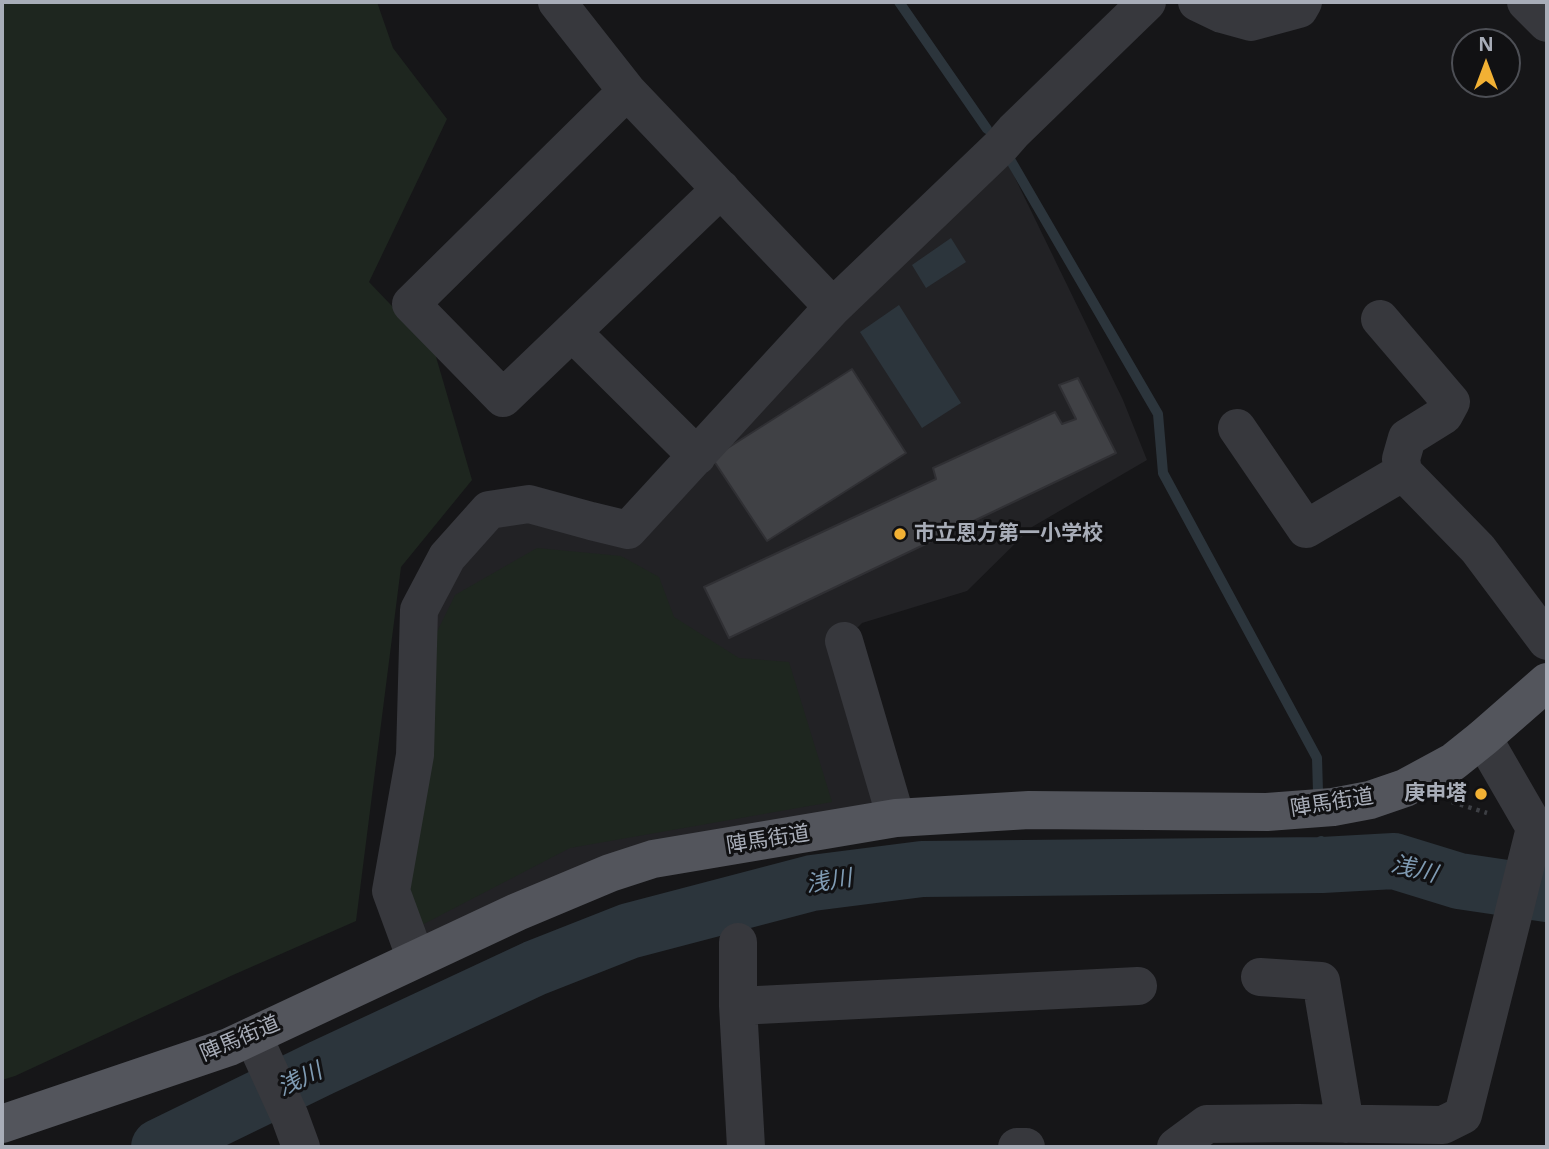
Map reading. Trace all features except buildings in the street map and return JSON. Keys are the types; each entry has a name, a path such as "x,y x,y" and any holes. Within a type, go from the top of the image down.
{"main road":[{"name":"陣馬街道","path":"2,1124 229,1047 257,1045 416,959 576,887 653,859 896,818 1029,810 1267,812 1333,807 1370,800 1405,788 1452,762 1547,682"}],"street":[{"path":"557,2 627,91 833,307"},
{"path":"416,959 391,891 415,755 419,610 447,557 489,510 529,504 628,530 833,307 1147,2"},
{"path":"1197,2 1222,14 1251,22 1299,9 1303,2"},
{"path":"1526,2 1547,23"},
{"path":"627,91 411,304 503,398 721,189"},
{"path":"1380,319 1451,402 1444,415 1407,438 1401,459 1403,472 1478,549 1547,641"},
{"path":"572,332 697,456"},
{"path":"1237,428 1306,529 1403,472"},
{"path":"844,641 896,818"},
{"path":"1176,1147 1207,1124 1300,1135 1345,1124 1443,1125 1463,1115 1507,939 1538,833 1483,738"},
{"path":"738,943 738,1006 746,1147"},
{"path":"1260,977 1321,981 1345,1124"},
{"path":"738,1006 1138,986"},
{"path":"257,1045 295,1132"},
{"path":"1017,1147 1026,1147"}],"path":[{"path":"1405,788 1538,833"}],"shaded area":[{"path":"2,2 377,2 393,48 447,119 369,282 434,350 472,480 401,567 356,921 2,1080"},
{"path":"1000,147 1123,400 1147,460 1032,527 967,591 862,623 844,641 892,805 411,944 419,610 489,510 628,529"},
{"path":"951,238 966,262 926,288 912,265"},
{"path":"899,305 961,403 922,428 860,332"},
{"path":"537,548 621,556 659,577 674,617 739,658 789,662 832,802 570,848 416,928 403,879 432,642 455,595"}],"waterway":[{"path":"899,2 987,129"},
{"path":"1011,161 1158,414 1163,473 1317,758 1318,792"},
{"path":"1321,841 1322,865"},
{"name":"浅川","path":"159,1147 535,968 629,931 812,883 922,869 1322,865 1394,861 1459,881 1547,894"}],"place":[{"name":"市立恩方第一小学校","path":"900,534"},
{"name":"庚申塔","path":"1481,794"}]}
